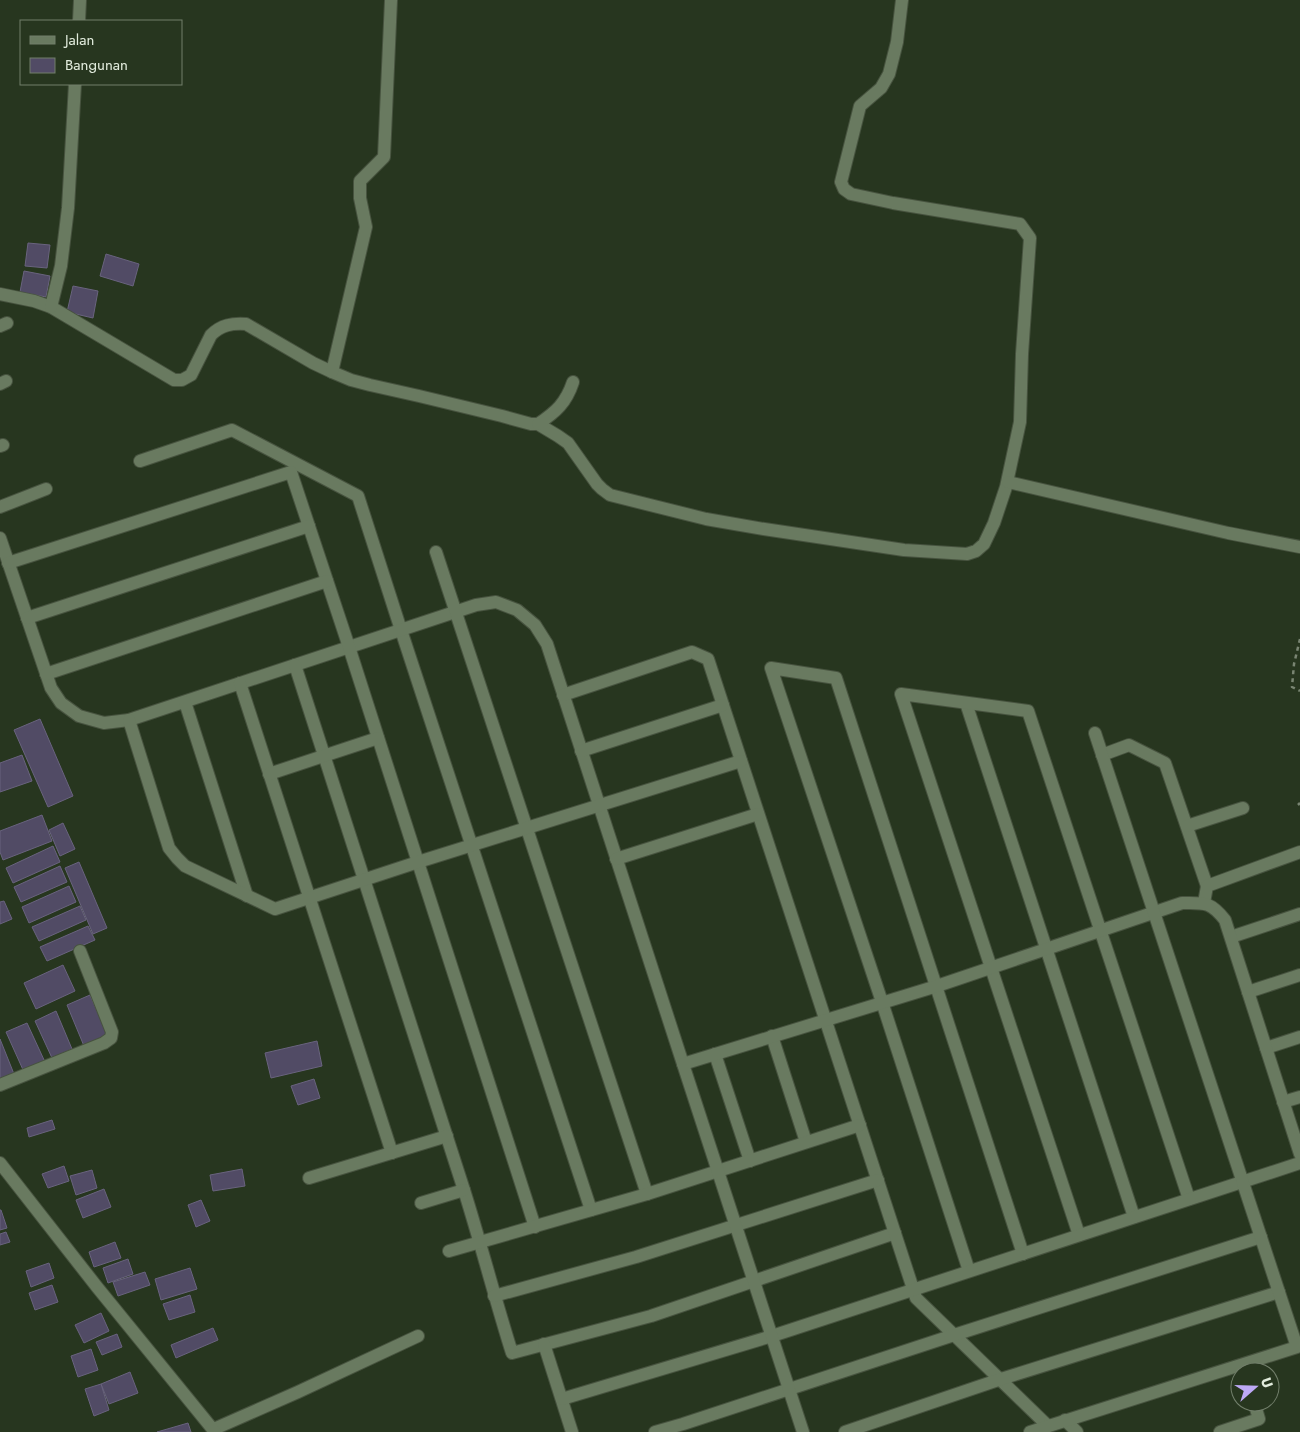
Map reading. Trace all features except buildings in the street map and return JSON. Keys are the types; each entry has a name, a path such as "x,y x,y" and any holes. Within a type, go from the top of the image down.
{"street":[{"path":"79,20 80,0"},
{"path":"332,372 366,227 360,198 360,181 384,157 391,0"},
{"path":"0,294 34,301 52,308 174,380 182,380 191,375 215,330 228,324 246,324 332,372 370,385 531,424 538,424 568,443 597,484 610,495 706,519 764,529 904,550 967,554 976,552 984,544 994,523 1008,482 1020,422 1022,354 1030,238 1020,224 893,203 852,194 844,189 841,182 860,106 881,88 889,74 897,42 902,0"},
{"path":"52,308 61,266 68,208 75,85"},
{"path":"538,424 552,415 564,402 572,382"},
{"path":"140,461 232,430 358,496 591,1210"},
{"path":"8,563 291,472 535,1227"},
{"path":"1008,482 1228,534 1300,547"},
{"path":"0,507 46,490"},
{"path":"27,618 309,526"},
{"path":"0,538 51,688 61,703 79,716 104,722 129,720 476,604 496,602 517,610 535,625 547,644 803,1432"},
{"path":"436,552 647,1194"},
{"path":"46,674 327,581"},
{"path":"349,647 418,862"},
{"path":"563,695 692,652 708,659 916,1298 1048,1426"},
{"path":"295,665 447,1136 512,1353 650,1316 895,1233"},
{"path":"969,1271 771,668 836,678 1023,1254"},
{"path":"240,683 392,1153"},
{"path":"1079,1235 901,694 1028,711 1189,1199"},
{"path":"185,702 247,896"},
{"path":"966,703 1134,1217"},
{"path":"581,751 723,705"},
{"path":"129,720 173,853 185,866 275,909 471,845 741,761"},
{"path":"1095,733 1297,1347 1259,1362"},
{"path":"269,774 378,738"},
{"path":"1102,754 1130,745 1165,763 1207,886 1204,903"},
{"path":"1187,826 1243,808"},
{"path":"616,859 758,814"},
{"path":"1207,886 1300,852"},
{"path":"682,1064 937,986 1182,903 1204,903 1216,909 1225,920 1300,1154"},
{"path":"1231,937 1300,914"},
{"path":"0,1085 104,1043 111,1038 112,1032 80,951"},
{"path":"1248,992 1300,975"},
{"path":"772,1036 806,1142"},
{"path":"1266,1048 1300,1037"},
{"path":"715,1054 750,1160"},
{"path":"1284,1102 1300,1097"},
{"path":"449,1252 647,1194 860,1125"},
{"path":"310,1178 447,1136"},
{"path":"0,1163 114,1309 214,1431 418,1336"},
{"path":"562,1399 772,1336 1300,1163"},
{"path":"494,1296 636,1257 878,1180"},
{"path":"421,1203 464,1190"},
{"path":"654,1432 1261,1237"},
{"path":"845,1432 1001,1379 1279,1292"},
{"path":"544,1344 572,1432"},
{"path":"1030,1432 1230,1372"},
{"path":"1220,1432 1259,1419 1257,1412"},
{"path":"1065,1420 1077,1432"}],"path":[{"path":"1300,639 1294,664 1292,687 1300,691"}]}
